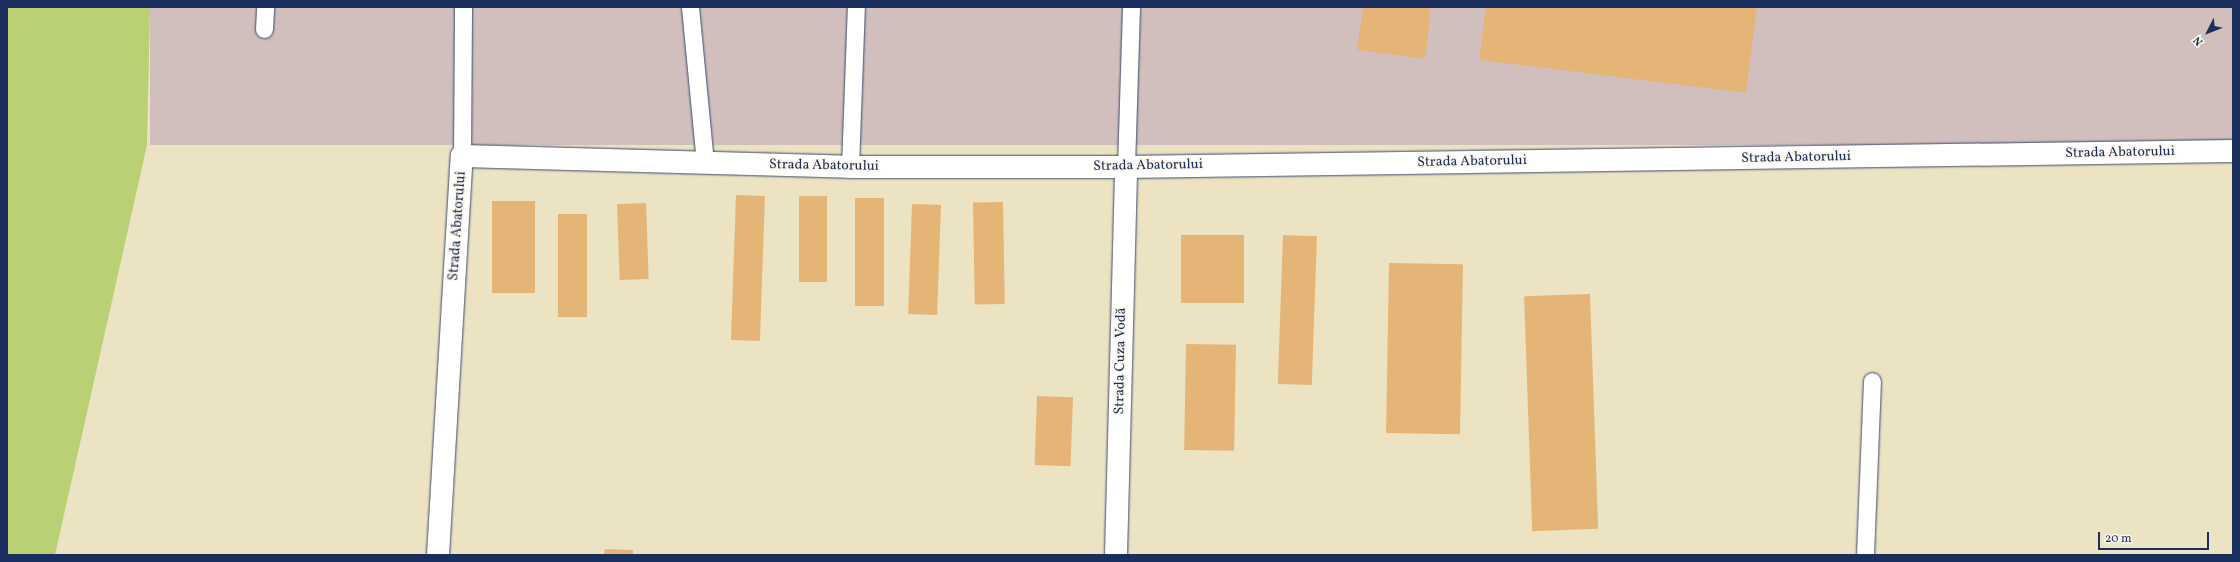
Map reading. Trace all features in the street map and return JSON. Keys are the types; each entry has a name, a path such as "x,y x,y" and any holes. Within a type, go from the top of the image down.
{"street":[{"name":"Strada Abatorului","path":"438,555 462,156 850,167 1126,167 2233,152"},
{"name":"Strada Cuza Vodă","path":"1116,555 1126,167"}],"lane":[{"path":"264,29 265,7"},
{"path":"462,156 463,7"},
{"path":"690,7 705,163"},
{"path":"850,167 856,7"},
{"path":"1126,167 1131,7"},
{"path":"1865,555 1872,381"}],"shaded area":[{"path":"150,7 2233,7 2233,145 150,145"}],"green space":[{"path":"7,7 150,7 147,145 55,555 7,555"}],"building":[{"path":"1363,7 1431,7 1425,59 1357,50"},
{"path":"1486,7 1757,7 1746,93 1479,60"},
{"path":"736,195 765,196 760,341 731,340"},
{"path":"799,196 827,196 827,282 799,282"},
{"path":"855,198 884,198 884,306 855,306"},
{"path":"492,201 535,201 535,293 492,293"},
{"path":"1003,202 1005,304 975,305 973,203"},
{"path":"646,203 649,279 620,280 617,204"},
{"path":"912,204 941,205 937,315 908,314"},
{"path":"558,214 587,214 587,317 558,317"},
{"path":"1181,235 1244,235 1244,303 1181,303"},
{"path":"1283,235 1317,236 1312,385 1278,384"},
{"path":"1389,263 1463,264 1460,434 1386,433"},
{"path":"1590,294 1598,529 1532,531 1524,296"},
{"path":"1186,344 1236,345 1234,451 1184,450"},
{"path":"1037,396 1073,397 1071,466 1035,465"},
{"path":"605,549 633,550 633,555 604,555"}]}
